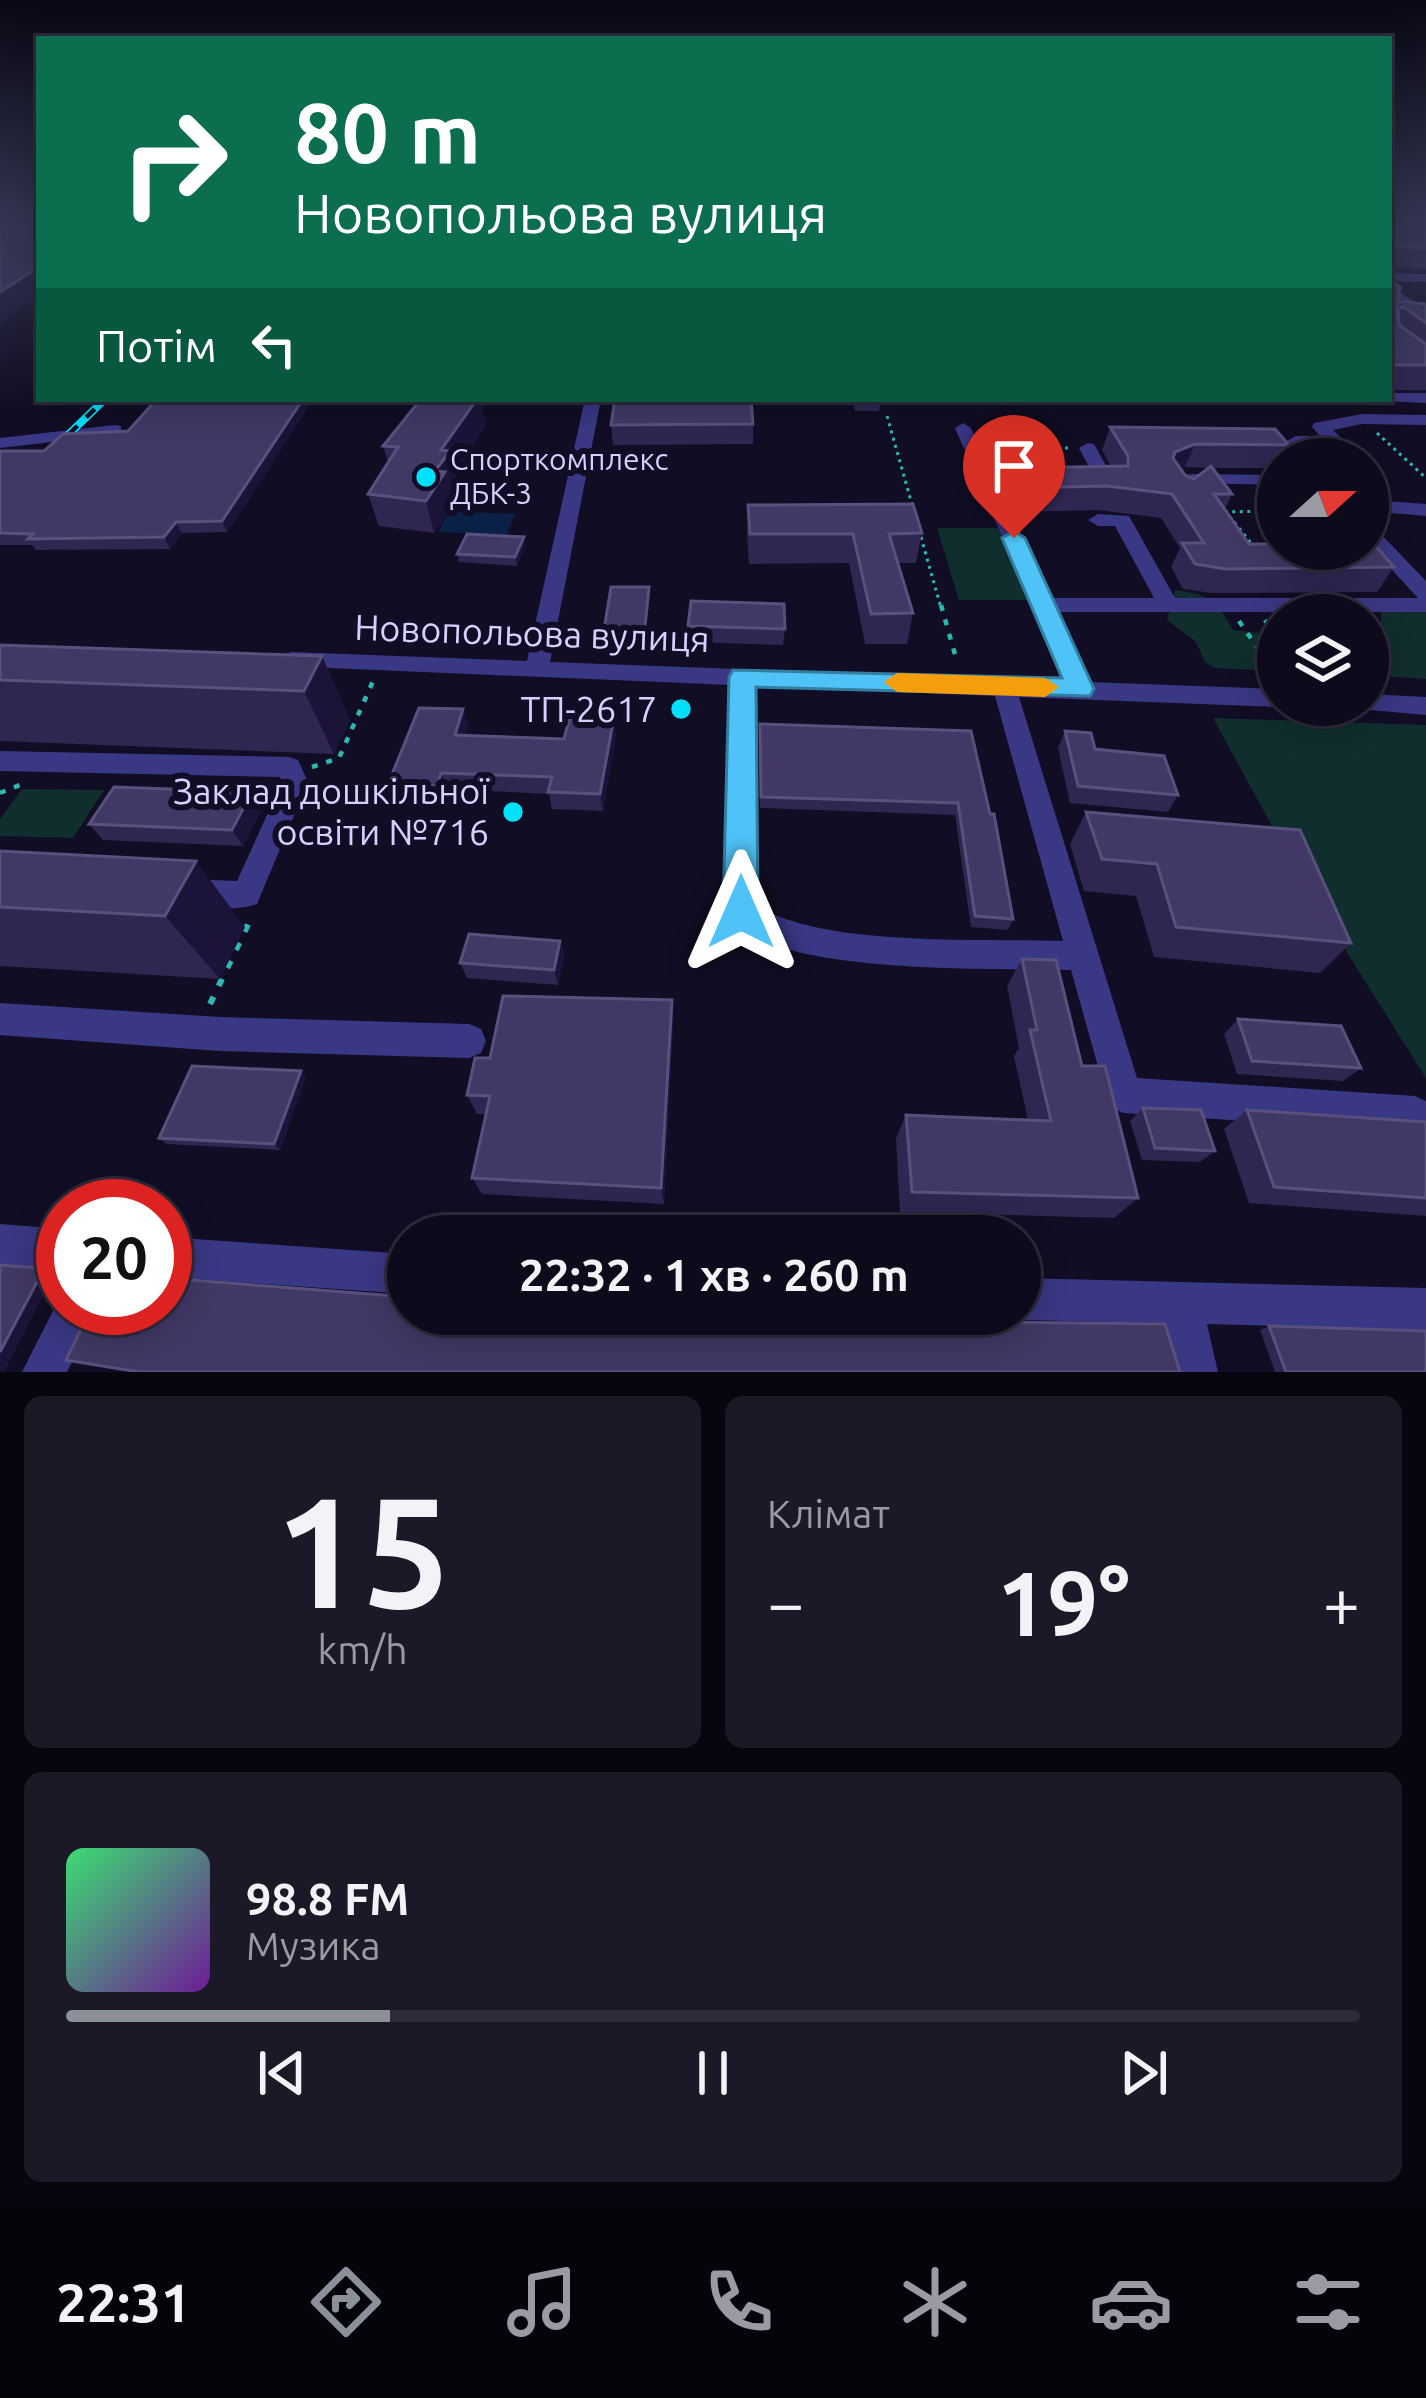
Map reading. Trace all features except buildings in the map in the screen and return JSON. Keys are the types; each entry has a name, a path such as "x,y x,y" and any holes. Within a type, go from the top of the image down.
{"street":[{"path":"1392,292 1426,317"},
{"path":"1401,317 1426,317"},
{"path":"1392,398 1426,398"},
{"path":"537,670 592,402"},
{"path":"1343,402 1362,419"},
{"path":"1332,438 1320,427 1362,419 1426,420"},
{"path":"963,428 1080,689"},
{"path":"0,443 115,430"},
{"path":"1082,482 1106,482 1088,448"},
{"path":"1185,492 1176,478 1257,480"},
{"path":"987,481 1011,481"},
{"path":"1389,507 1426,510"},
{"path":"1098,520 1122,520 1169,606"},
{"path":"1389,554 1426,594"},
{"path":"1044,604 1426,605"},
{"name":"Новопольова вулиця","path":"257,659 1257,697"},
{"path":"743,677 741,912 772,932 846,948 1083,956"},
{"path":"1004,686 1124,1095 1415,1114"},
{"path":"1389,704 1426,706"},
{"path":"0,761 289,767 295,782 247,895 157,891"},
{"path":"0,1018 469,1041"},
{"path":"0,1244 36,1247"},
{"path":"192,1259 387,1273"},
{"path":"1041,1300 1426,1309"},
{"path":"1182,1304 1196,1372"},
{"path":"44,1372 63,1335"}],"path":[{"path":"887,416 956,658"},
{"path":"1362,419 1426,478"},
{"path":"973,449 1088,448"},
{"path":"1256,549 1226,512 1257,512"},
{"path":"1229,607 1257,648"},
{"path":"292,774 339,758 374,679"},
{"path":"196,1031 252,924 247,895"}],"green space":[{"path":"937,528 999,528 1027,600 959,600"},
{"path":"1175,590 1211,601 1233,630 1257,633 1257,670 1214,668 1205,662 1196,642 1167,620"},
{"path":"1389,601 1426,608 1426,679 1389,676"},
{"path":"1213,718 1257,719 1257,726 1426,725 1426,1078 1302,881"},
{"path":"22,789 104,790 73,838 0,836 0,819"}],"water":[{"path":"449,511 516,514 506,535 438,532"}],"railway":[{"path":"0,501 102,402"}],"slow traffic":[{"path":"897,682 1045,687"}],"place":[{"name":"Спорткомплекс ДБК-3","path":"426,477"},
{"name":"ТП-2617","path":"681,709"},
{"name":"Заклад дошкільної освіти №716","path":"513,812"}],"route":[{"path":"741,912 743,677 1080,689 1014,538"}]}
